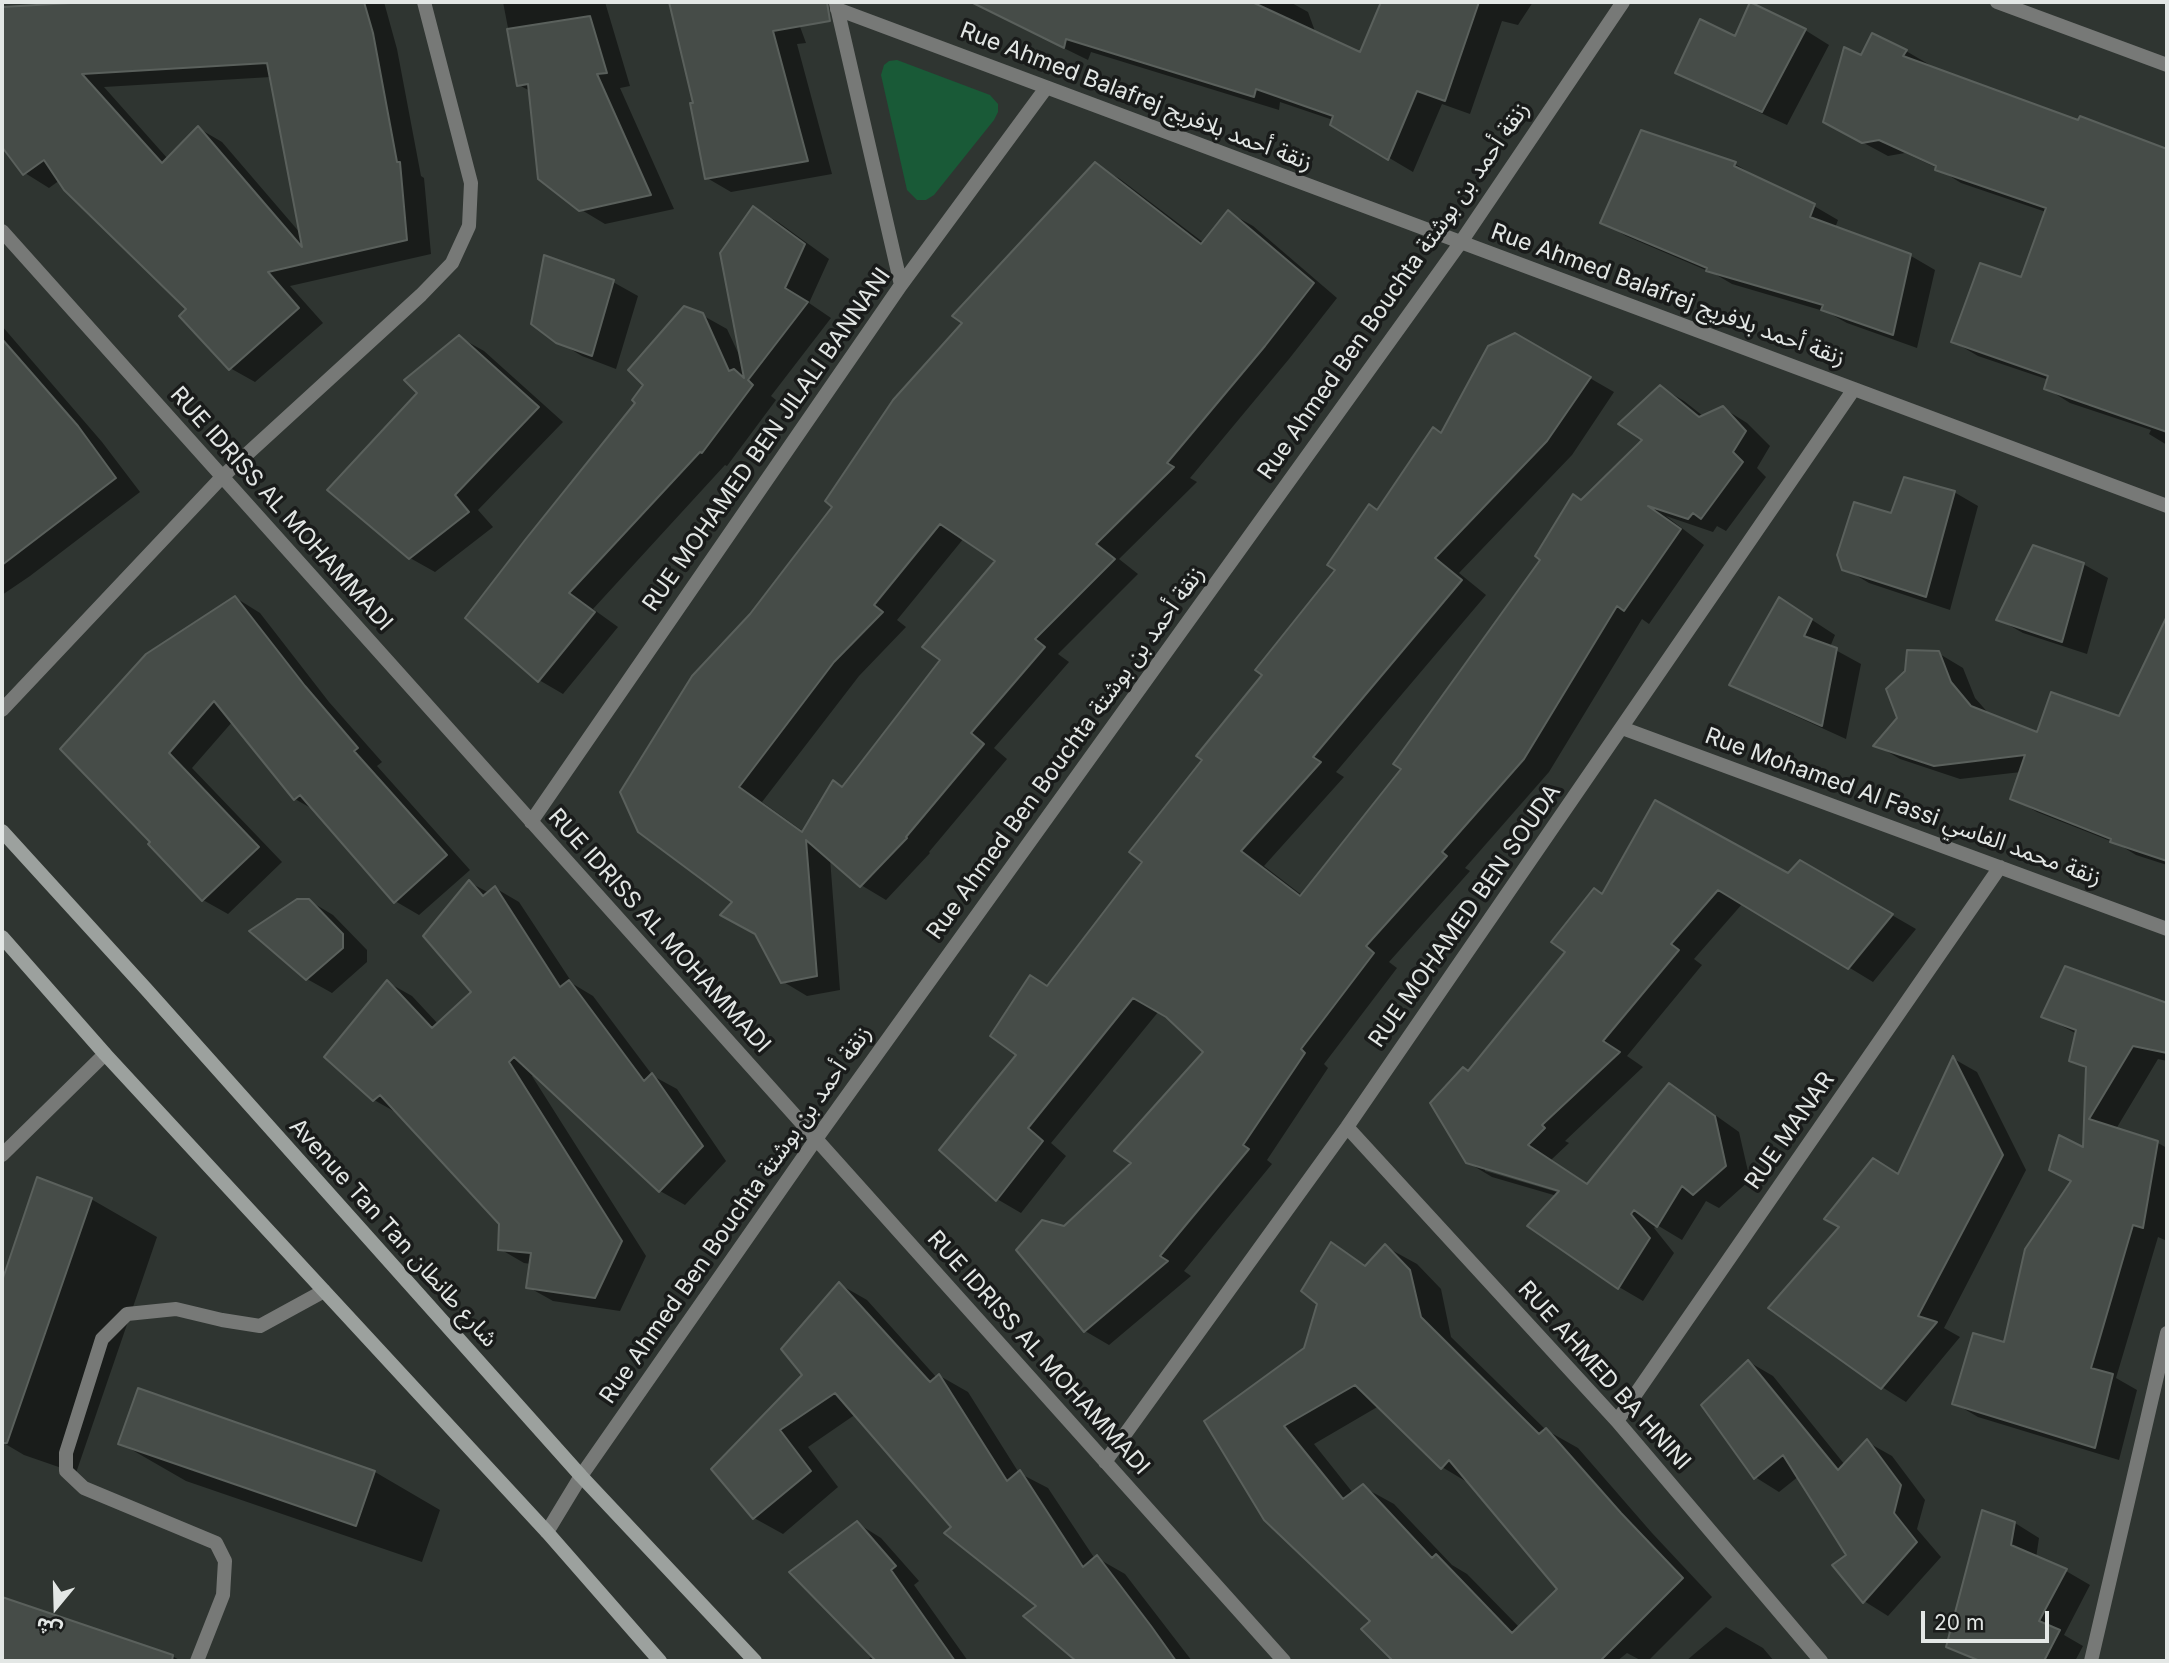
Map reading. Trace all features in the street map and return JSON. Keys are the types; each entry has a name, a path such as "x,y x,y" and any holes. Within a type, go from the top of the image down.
{"main road":[{"name":"Avenue Tan Tan شارع طانطان","path":"2,831 581,1476 755,1661"},
{"path":"2,937 105,1054 547,1532 660,1661"}],"street":[{"path":"2,710 222,477 421,295 452,263 469,226 471,183 424,2"},
{"name":"Rue Ahmed Ben Bouchta زنقة أحمد بن بوشتة","path":"547,1532 581,1476 816,1139 1461,242 1623,2"},
{"path":"1997,2 2167,65"},
{"path":"836,5 901,285"},
{"name":"Rue Ahmed Balafrej زنقة أحمد بلافريج","path":"836,5 1046,88 2167,506"},
{"name":"RUE MOHAMED BEN JILALI BANNANI","path":"531,822 901,285 1046,88"},
{"name":"RUE IDRISS AL MOHAMMADI","path":"2,231 1283,1661"},
{"name":"RUE MOHAMED BEN SOUDA","path":"1105,1462 1347,1127 1854,389"},
{"name":"Rue Mohamed Al Fassi زنقة محمد الفاسي","path":"1622,727 2167,929"},
{"name":"RUE MANAR","path":"1617,1421 2000,867"},
{"path":"2,1155 105,1054"},
{"name":"RUE AHMED BA HNINI","path":"1347,1127 1617,1421 1821,1661"},
{"path":"197,1661 223,1595 225,1561 216,1543 85,1488 66,1471 65,1453 102,1339 127,1314 176,1309 222,1320 260,1325 324,1291"},
{"path":"2091,1661 2167,1333"}],"green space":[{"path":"897,60 990,95 998,104 994,120 934,195 926,200 917,200 907,190 881,75 884,65"}],"building":[{"path":"88,2 364,2 373,33 397,162 400,162 407,240 268,272 299,308 229,370 179,316 186,309 64,190 44,160 23,175 2,147 2,7","holes":["267,63 302,247 198,126 162,163 82,74"]},
{"path":"669,2 827,2 830,21 773,31 808,161 705,179 690,103 693,103"},
{"path":"971,2 1252,2 1360,52 1381,2 1479,2 1445,101 1417,91 1388,160 1330,125 1333,116 1256,89 1254,97 1066,39 1064,48"},
{"path":"1750,2 1806,29 1762,112 1675,73 1700,19 1735,36"},
{"path":"590,16 607,73 597,74 651,195 579,211 538,179 528,84 517,86 507,29"},
{"path":"1872,33 1907,50 1903,56 2078,120 2080,116 2167,149 2167,432 2044,389 2048,376 1951,342 1980,263 2021,277 2046,208 1935,170 1936,166 1879,140 1862,143 1823,122 1844,47 1861,55"},
{"path":"1641,130 1736,162 1734,166 1815,204 1810,217 1911,254 1893,335 1821,310 1823,305 1706,271 1707,268 1600,223"},
{"path":"1095,162 1201,244 1228,210 1314,283 1167,463 1174,467 1096,544 1115,559 1035,639 1045,647 971,733 984,744 907,838 860,887 806,840 817,976 781,983 755,934 720,915 732,902 638,832 620,792 692,676 750,614 832,507 825,501 893,400 962,323 952,316","holes":["940,524 995,561 922,647 940,660 842,787 833,780 802,832 739,787 834,662 883,612 874,605"]},
{"path":"753,206 805,244 785,288 808,302 748,380 753,385 702,453 700,452 569,593 595,612 538,682 465,618 635,403 632,400 643,385 628,370 684,306 703,313 729,371 734,369 744,378 720,253"},
{"path":"544,255 614,280 592,356 556,343 531,324"},
{"path":"1515,333 1591,377 1547,441 1435,558 1462,580 1313,757 1321,762 1241,851 1300,896 1401,769 1393,764 1540,560 1535,556 1573,494 1581,500 1642,440 1618,424 1660,385 1699,417 1723,406 1746,431 1733,452 1743,462 1701,519 1693,513 1688,519 1648,506 1681,529 1624,611 1617,606 1524,759 1442,852 1447,856 1366,946 1374,953 1301,1049 1305,1053 1243,1145 1249,1149 1160,1256 1168,1261 1084,1332 1016,1250 1042,1220 1064,1226 1131,1163 1114,1151 1203,1052 1166,1017 1133,998 1028,1128 1043,1141 996,1201 939,1150 1016,1055 990,1036 1030,975 1047,986 1142,862 1129,852 1202,760 1196,756 1262,675 1255,670 1335,570 1327,565 1369,504 1377,510 1433,427 1441,433 1488,346"},
{"path":"459,335 539,407 455,495 469,512 409,559 327,490 417,393 404,380"},
{"path":"2,339 78,426 116,478 2,565"},
{"path":"1904,477 1955,491 1926,597 1842,570 1837,555 1854,502 1891,513"},
{"path":"2033,545 2084,563 2062,642 1996,620"},
{"path":"235,596 305,686 358,748 354,751 447,855 394,903 300,795 294,800 214,701 169,753 259,847 202,901 148,844 150,842 60,749 146,654"},
{"path":"1779,597 1812,619 1804,636 1837,648 1822,726 1729,685"},
{"path":"2167,616 2167,861 2110,842 2111,839 2010,799 2025,755 1934,766 1873,746 1897,718 1886,689 1905,671 1907,650 1939,651 1951,682 1971,706 2037,732 2051,692 2119,716"},
{"path":"1655,800 1788,873 1800,860 1893,914 1848,969 1718,890 1671,944 1679,950 1603,1041 1620,1052 1542,1125 1545,1128 1528,1145 1587,1184 1669,1083 1715,1116 1726,1166 1693,1195 1682,1186 1657,1227 1634,1210 1631,1214 1650,1238 1618,1289 1527,1226 1559,1191 1466,1163 1430,1103 1463,1067 1468,1071 1565,952 1551,942 1594,888 1602,894"},
{"path":"469,880 483,896 495,886 560,987 569,980 644,1081 652,1073 703,1146 659,1192 514,1057 509,1062 622,1241 595,1298 526,1288 531,1253 498,1250 499,1224 380,1095 373,1101 324,1057 387,980 432,1028 471,992 423,936"},
{"path":"297,899 309,899 343,934 343,948 306,980 249,931"},
{"path":"2065,966 2167,1003 2167,1053 2133,1046 2089,1119 2158,1141 2143,1228 2133,1225 2091,1368 2113,1374 2095,1448 1952,1404 1973,1333 2004,1342 2025,1249 2071,1181 2049,1170 2059,1135 2083,1147 2086,1067 2069,1061 2076,1030 2041,1017"},
{"path":"1953,1056 2003,1155 1918,1316 1937,1322 1881,1389 1768,1308 1839,1227 1824,1219 1873,1158 1898,1174"},
{"path":"37,1177 92,1198 7,1443 2,1443 2,1281"},
{"path":"1331,1242 1365,1266 1385,1244 1410,1270 1421,1317 1539,1434 1546,1428 1683,1578 1600,1661 1393,1661 1361,1629 1370,1621 1264,1520 1204,1421 1304,1348 1317,1304 1301,1291","holes":["1355,1385 1441,1469 1449,1460 1557,1589 1512,1633 1436,1554 1432,1558 1363,1484 1343,1499 1284,1426"]},
{"path":"839,1282 930,1382 939,1374 1007,1481 1020,1470 1083,1567 1097,1555 1176,1661 1076,1661 1023,1616 1036,1606 944,1533 951,1527 835,1393 780,1430 811,1471 753,1519 711,1469 802,1375 781,1349"},
{"path":"1748,1360 1838,1470 1867,1439 1901,1485 1894,1513 1917,1542 1863,1603 1832,1565 1846,1555 1783,1455 1754,1479 1701,1405"},
{"path":"138,1388 375,1471 356,1526 118,1444"},
{"path":"1982,1510 2015,1522 2011,1545 2067,1569 2039,1621 2060,1630 2044,1661 1980,1661 1946,1647"},
{"path":"857,1521 896,1566 891,1570 955,1661 876,1661 789,1572"},
{"path":"2,1597 173,1655 172,1661 2,1661"}]}
